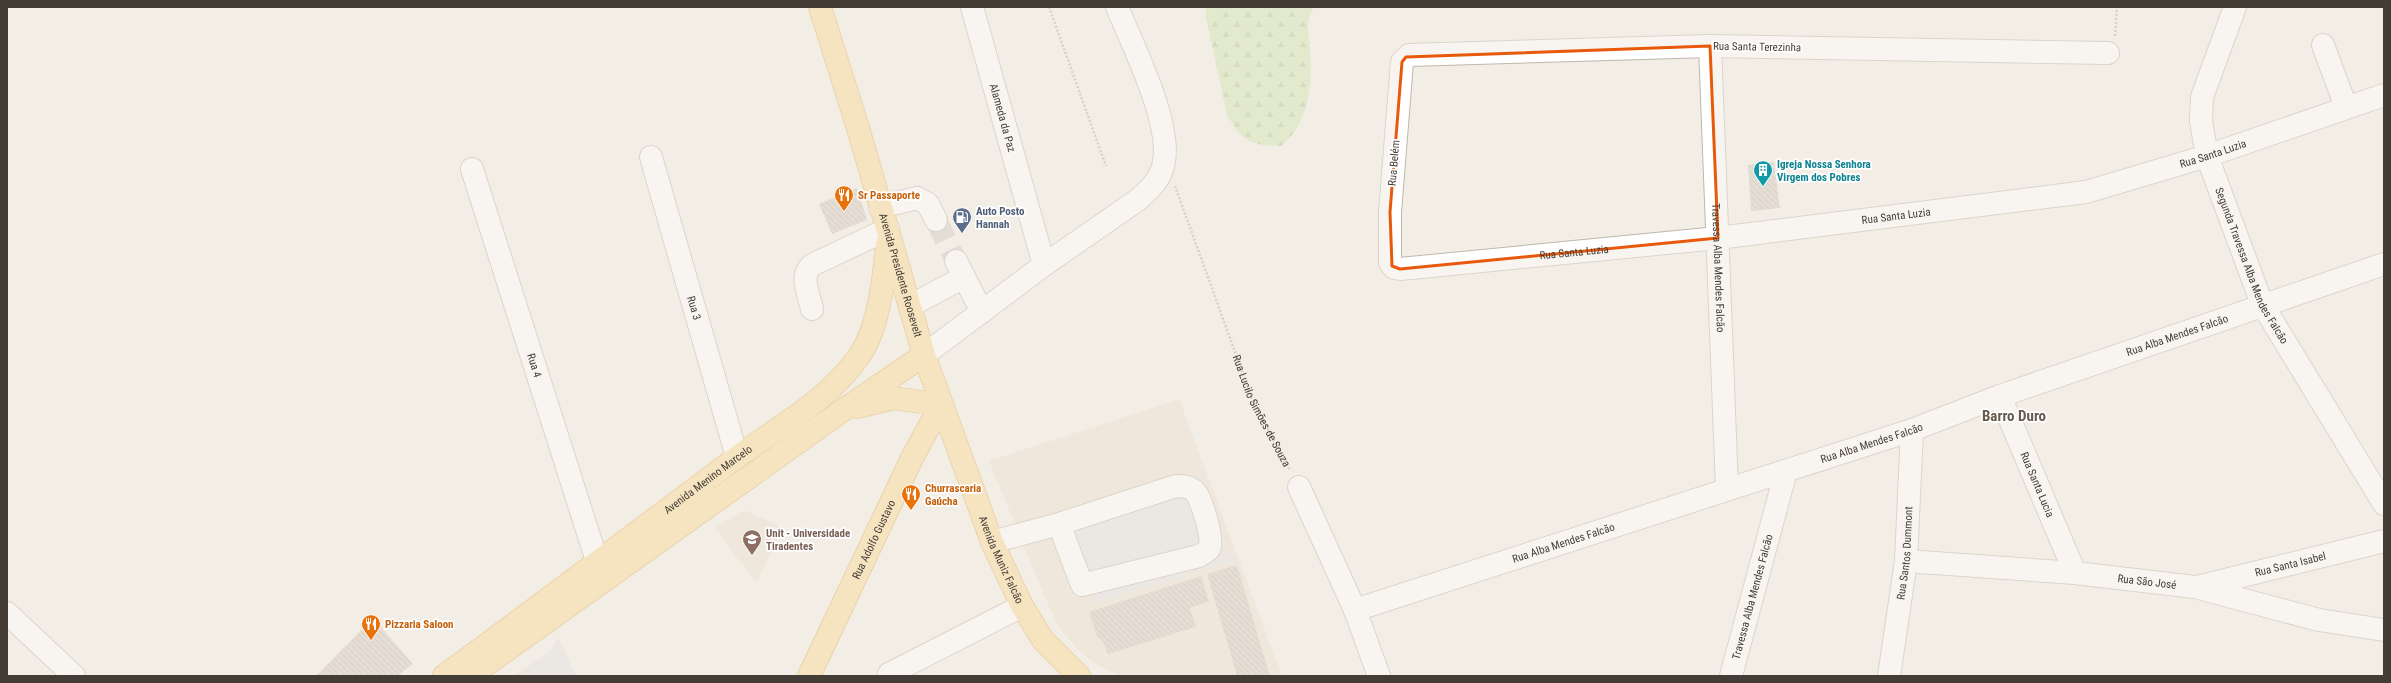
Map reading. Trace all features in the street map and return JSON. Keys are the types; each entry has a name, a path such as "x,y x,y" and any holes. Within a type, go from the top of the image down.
{"main road":[{"name":"Avenida Presidente Roosevelt","path":"820,7 858,128 924,355 941,405"},
{"name":"Avenida Menino Marcelo","path":"444,676 737,457 818,402 844,376 860,354 874,322 884,284 888,229"},
{"name":"Avenida Menino Marcelo","path":"470,676 838,413 924,355"},
{"path":"838,413 866,404 894,398 941,405"},
{"name":"Avenida Muniz Falcão","path":"941,405 992,542 1022,606 1044,640 1079,676"},
{"name":"Rua Adolfo Gustavo","path":"809,676 913,456 941,405"}],"street":[{"name":"Alameda da Paz","path":"972,7 1044,265"},
{"path":"924,355 1044,265 1151,188 1159,176 1164,162 1165,136 1158,110 1117,7"},
{"name":"Segunda Travessa Alba Mendes Falcão","path":"2235,7 2202,97 2201,121 2207,156 2262,304 2384,504"},
{"path":"2323,45 2346,107"},
{"name":"Rua Santa Terezinha","path":"1406,57 1710,46 2108,53"},
{"name":"Travessa Alba Mendes Falcão","path":"1710,46 1727,489"},
{"name":"Rua Belém","path":"1394,268 1390,263 1390,212 1402,62 1406,57"},
{"name":"Rua Santa Luzia","path":"1394,268 1718,238 2086,192 2207,156 2384,95"},
{"name":"Rua 3","path":"651,157 737,457"},
{"name":"Rua 4","path":"472,169 597,561"},
{"path":"880,207 917,198 928,204 936,220"},
{"path":"812,309 805,278 807,269 812,265 888,229"},
{"name":"Rua Alba Mendes Falcão","path":"1355,610 1727,489 1786,472 1912,430 2000,396 2262,304 2384,264"},
{"path":"910,306 960,269 982,312"},
{"name":"Rua Santa Lucia","path":"2000,396 2075,573"},
{"name":"Rua Santos Dummont","path":"1889,676 1906,561 1912,430"},
{"name":"Travessa Alba Mendes Falcão","path":"1731,676 1786,472"},
{"path":"992,542 1059,524 1176,486 1186,486 1195,492 1206,518 1211,544 1209,549 1199,556 1082,585 1059,524"},
{"path":"1299,487 1355,610 1380,676"},
{"name":"Rua Santa Isabel","path":"2196,587 2384,541"},
{"name":"Rua São José","path":"1906,561 2075,573 2196,587 2320,620 2384,630"},
{"path":"889,674 1022,606"},
{"path":"7,613 74,676"}],"path":[{"path":"1049,7 1106,166"},
{"path":"2108,53 2115,37 2117,7"},
{"name":"Rua Lucilo Simões de Souza","path":"1164,162 1185,213 1252,399 1299,487"}],"highlighted area":[{"path":"1710,46 1718,238 1400,269 1392,266 1390,212 1402,62 1406,57"}],"shaded area":[{"path":"1179,399 1282,676 1121,676 1097,665 1077,649 1058,625 1046,600 989,461"},
{"path":"1203,473 1231,561 1095,604 1066,517"},
{"name":"Unit - Universidade Tiradentes","path":"744,510 783,528 756,583 715,528"},
{"path":"558,637 576,676 514,676 550,652"}],"green space":[{"path":"1206,7 1314,7 1308,23 1311,75 1307,102 1298,126 1281,146 1262,145 1248,140 1237,130 1227,114 1206,18"}],"building":[{"name":"Igreja Nossa Senhora Virgem dos Pobres","path":"1774,162 1780,208 1751,211 1748,165"},
{"name":"Sr Passaporte","path":"857,188 867,220 832,234 819,204"},
{"path":"1237,565 1270,676 1237,676 1207,574"},
{"path":"1201,576 1209,601 1190,608 1196,627 1108,654 1102,640 1097,636 1089,612"},
{"name":"Pizzaria Saloon","path":"373,618 413,664 397,676 316,676"}],"tunnel":[{"path":"936,220 956,261"}],"place":[{"name":"Igreja Nossa Senhora Virgem dos Pobres","path":"1763,187"},
{"name":"Sr Passaporte","path":"844,212"},
{"name":"Auto Posto Hannah","path":"962,234"},
{"name":"Churrascaria Gaúcha","path":"911,511"},
{"name":"Unit - Universidade Tiradentes","path":"752,556"},
{"name":"Pizzaria Saloon","path":"371,641"}],"district":[{"name":"Barro Duro","path":"2014,416"}]}
